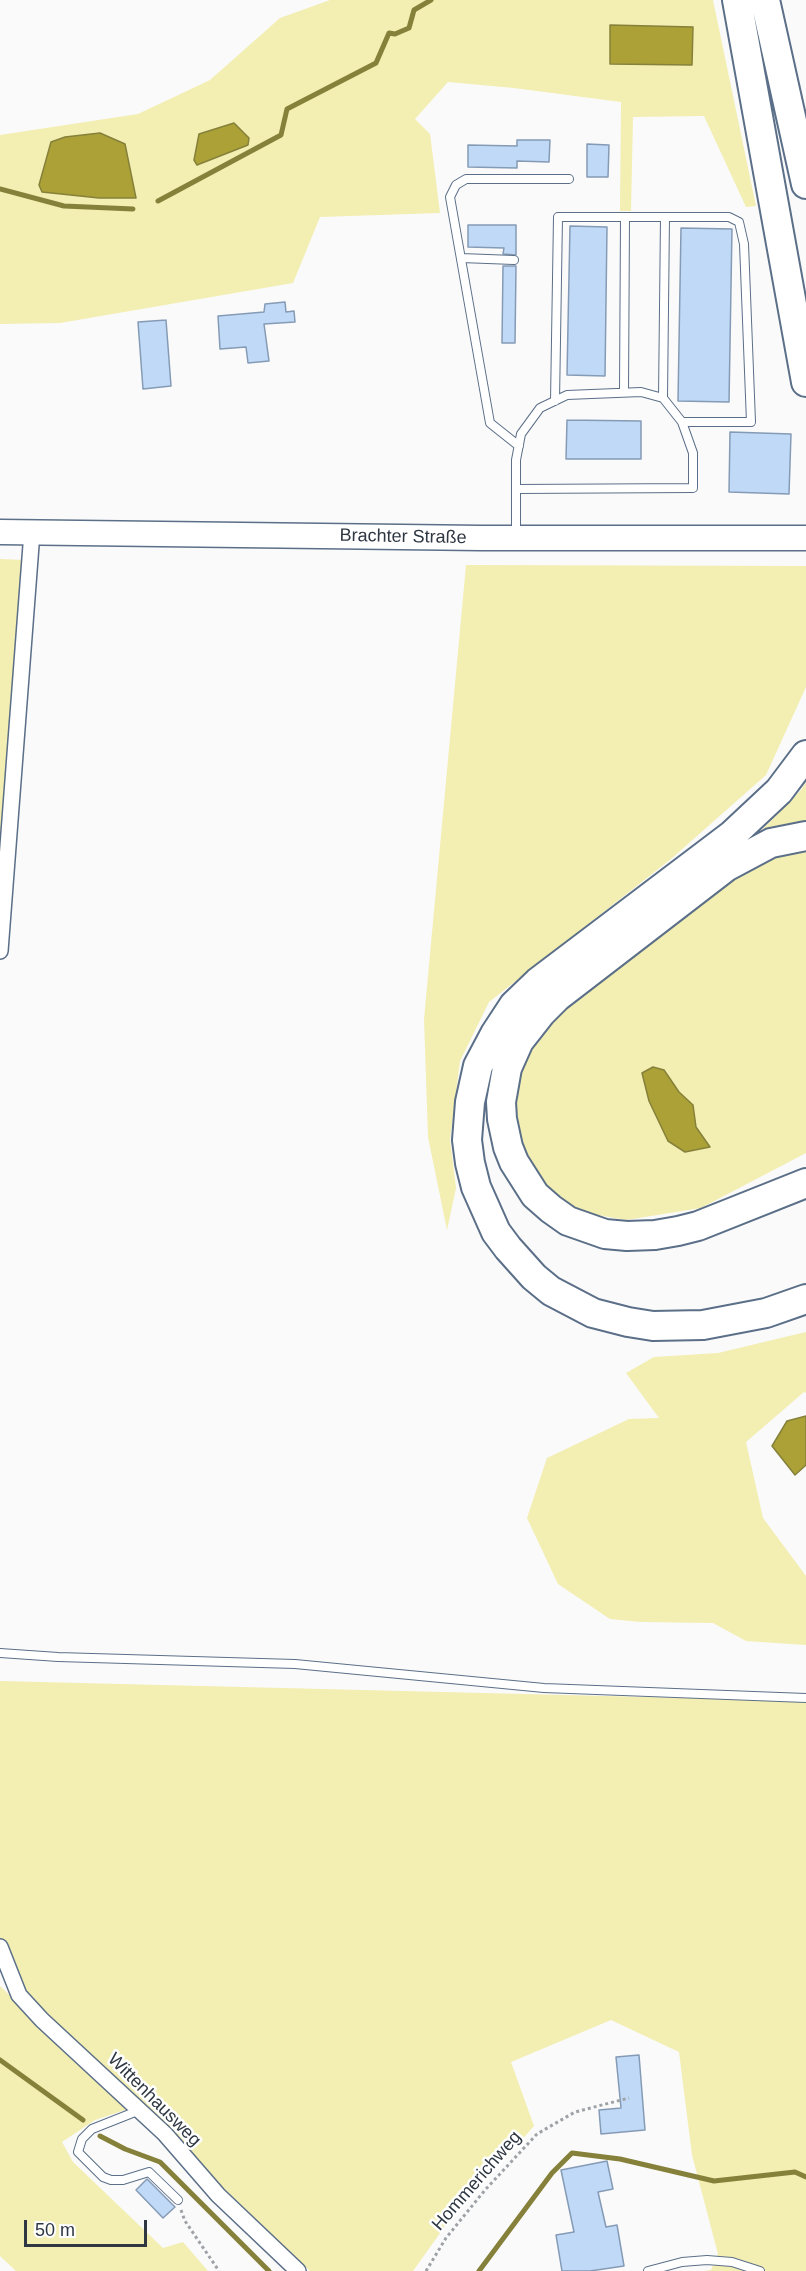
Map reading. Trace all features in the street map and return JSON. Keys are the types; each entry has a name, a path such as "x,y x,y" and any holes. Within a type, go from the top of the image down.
{"highway":[{"path":"737,0 806,382"},
{"path":"765,0 806,184"},
{"path":"806,755 779,791 732,835 538,982 514,1005 478,1066 469,1111 467,1140 476,1187 496,1232 534,1277 551,1291 593,1313 653,1326 703,1325 766,1313 806,1299"},
{"path":"806,836 771,843 726,867 557,997 540,1012 519,1041 507,1068 501,1102 504,1134 511,1155 535,1195 568,1221 605,1234 645,1236 698,1226 806,1183"}],"main road":[{"name":"Brachter Straße","path":"0,532 516,538 806,538"}],"street":[{"path":"0,951 32,532"},
{"name":"Wittenhausweg","path":"0,1947 19,1995 42,2020 165,2134 218,2195 298,2271"}],"lane":[{"path":"519,446 490,423 450,196 456,185 466,179 568,179"},
{"path":"555,401 558,217 729,217 739,222 744,244 751,422 682,422"},
{"path":"624,392 625,217"},
{"path":"663,398 665,217"},
{"path":"461,258 514,260"},
{"path":"516,489 693,488 693,453 682,422 663,398 641,392 567,394 540,408 521,434 516,460 516,489 516,538"},
{"path":"0,1653 58,1657 295,1664 544,1688 806,1698"},
{"path":"140,2110 92,2129 82,2139 78,2152 103,2177 111,2180 123,2180 148,2172 178,2200"},
{"path":"648,2271 682,2262 706,2260 732,2262 760,2271"}],"path":[{"name":"Hommerichweg","path":"426,2271 446,2238 484,2190 537,2134 576,2112 629,2098"},
{"path":"178,2200 185,2221 219,2271"}],"shaded area":[{"path":"330,0 713,0 756,206 746,207 704,116 633,117 631,211 620,211 621,102 448,82 415,119 430,134 440,213 320,217 293,283 60,323 0,324 0,135 138,114 210,80 280,18"},
{"path":"610,25 693,27 692,65 610,64"},
{"path":"234,123 249,138 248,145 197,165 194,160 199,134"},
{"path":"100,133 125,144 136,198 99,198 42,192 39,185 51,142 65,137"},
{"path":"0,559 24,560 5,840 0,840"},
{"path":"466,565 806,566 806,687 766,775 671,859 489,1002 460,1061 450,1139 456,1188 447,1230 428,1137 424,1019"},
{"path":"806,782 806,823 757,835 801,790"},
{"path":"806,849 806,1153 701,1208 626,1220 575,1211 536,1180 520,1150 515,1112 517,1078 538,1034 571,1005 731,880 776,854"},
{"path":"653,1067 664,1070 679,1092 693,1105 696,1127 710,1147 685,1152 668,1141 649,1101 642,1073"},
{"path":"806,1332 806,1393 804,1392 746,1442 763,1518 806,1576 806,1645 746,1641 713,1623 610,1619 558,1584 527,1518 547,1458 629,1419 659,1418 626,1373 654,1357 718,1353"},
{"path":"806,1416 806,1465 795,1475 772,1446 787,1421"},
{"path":"0,1681 806,1701 806,2271 703,2271 711,2270 718,2254 692,2155 679,2052 611,2020 511,2062 534,2126 448,2222 413,2271 310,2271 45,2017 0,1965"},
{"path":"0,1986 128,2109 95,2120 62,2142 73,2162 163,2248 183,2242 208,2271 16,2271 0,2256"}],"building":[{"path":"517,140 550,140 549,162 517,161 517,168 468,167 468,145 517,146"},
{"path":"587,144 609,145 608,177 587,177"},
{"path":"468,225 516,225 516,255 503,254 504,248 468,247"},
{"path":"570,226 607,227 605,376 567,375"},
{"path":"681,228 732,229 729,402 678,401"},
{"path":"503,266 516,266 515,343 502,343"},
{"path":"285,302 286,312 294,311 295,322 264,324 269,361 248,363 246,347 220,349 218,316 264,312 265,304"},
{"path":"166,320 171,386 143,389 138,322"},
{"path":"567,420 641,421 641,459 566,459"},
{"path":"730,432 791,434 789,494 729,492"},
{"path":"639,2055 645,2130 601,2134 599,2110 621,2108 616,2057"},
{"path":"607,2161 613,2189 598,2192 606,2227 617,2225 624,2266 590,2271 562,2271 556,2235 574,2232 561,2170"},
{"path":"147,2179 175,2207 163,2218 136,2190"}],"waterway":[{"path":"158,201 281,135 287,109 376,63 389,33 395,34 409,28 414,10 431,0"},
{"path":"0,189 64,206 133,209"},
{"path":"0,2060 83,2120"},
{"path":"100,2136 125,2149 160,2162 269,2271"},
{"path":"479,2271 552,2173 572,2153 620,2159 714,2181 795,2172 806,2177"}]}
